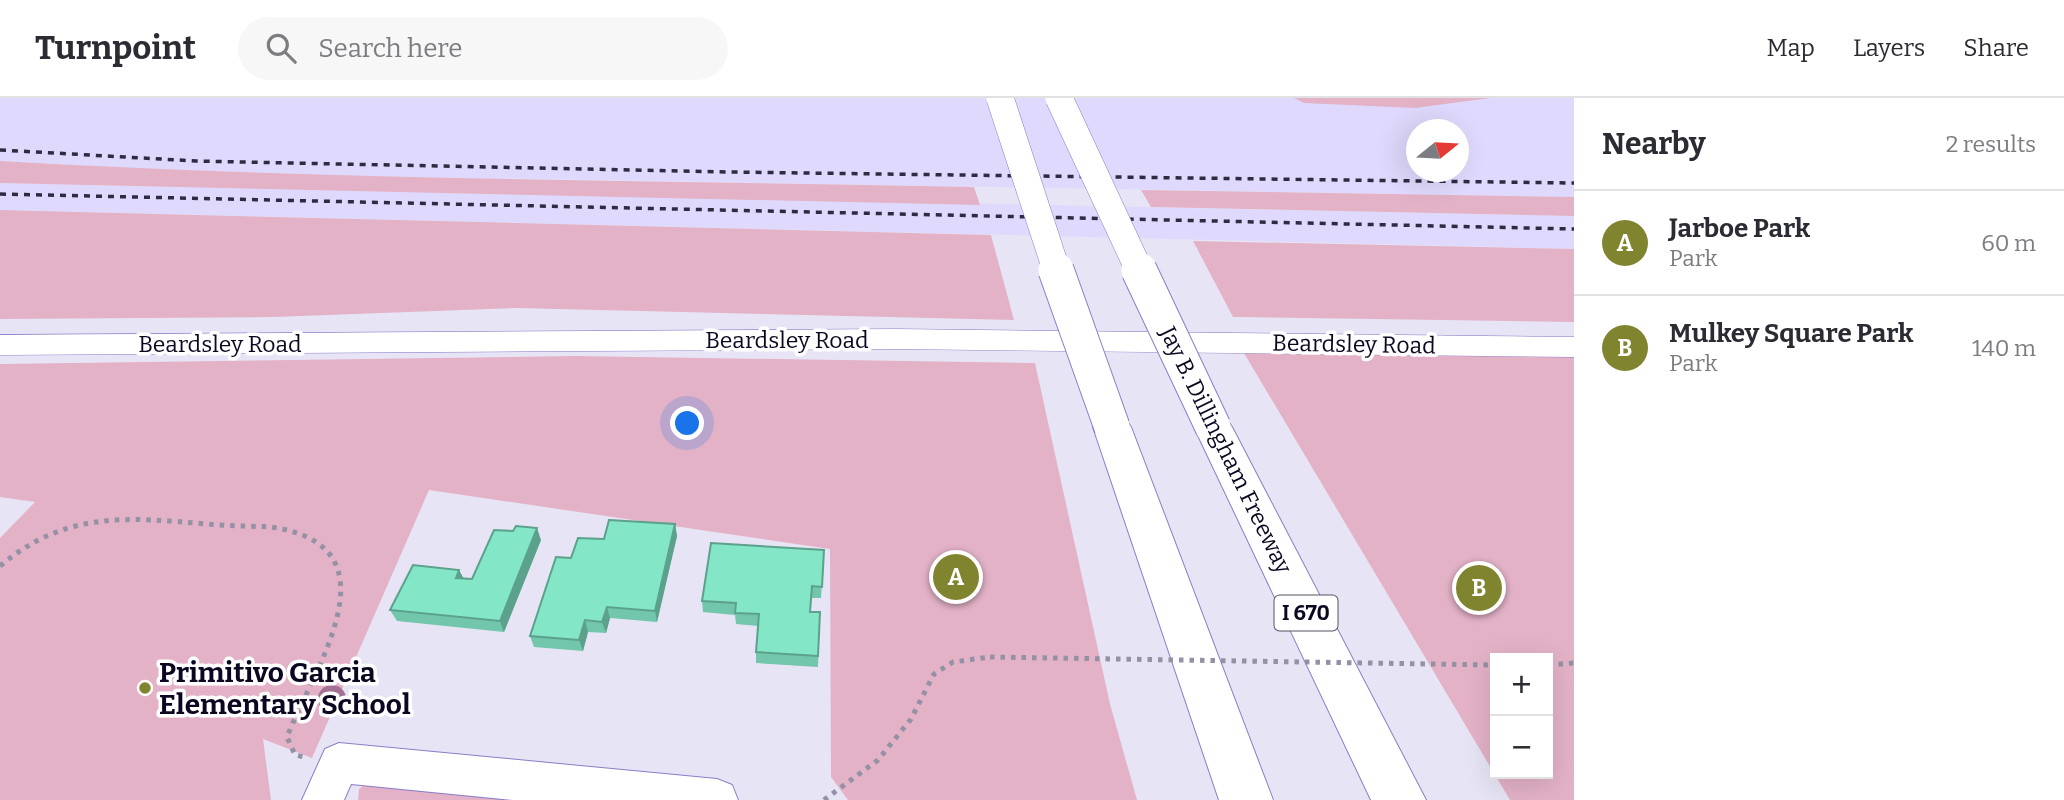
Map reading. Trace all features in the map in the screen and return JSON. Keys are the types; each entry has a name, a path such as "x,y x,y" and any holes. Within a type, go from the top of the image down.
{"highway":[{"path":"978,98 1032,193"},
{"path":"1000,98 1046,241 1246,800"},
{"name":"Jay B. Dillingham Freeway","path":"1059,98 1213,427 1399,800"}],"street":[{"name":"Beardsley Road","path":"0,345 895,339 1574,347"},
{"path":"323,800 339,763 717,800"}],"path":[{"path":"0,566 39,539 73,525 110,519 283,529 317,543 337,567 344,602 335,632 293,718 287,737 295,755 339,763"},
{"path":"824,800 878,760 911,719 934,674 953,662 990,657 1490,665"},
{"path":"1553,665 1574,663"}],"shaded area":[{"path":"0,98 1574,98 1574,197 358,176 0,161"},
{"path":"1294,98 1490,98 1415,108 1304,103"},
{"path":"0,161 365,176 974,187 980,205 0,183"},
{"path":"0,183 1574,216 1574,249 0,210"},
{"path":"1141,190 1574,197 1574,216 1151,207"},
{"path":"0,210 991,235 1014,320 517,308 274,317 0,319"},
{"path":"1193,241 1574,249 1574,322 1233,317"},
{"path":"1238,343 1574,345 1574,800 1510,800 1498,779 1553,779 1553,653 1490,653 1490,766"},
{"path":"575,356 1035,363 1110,704 1137,800 848,800 831,777 830,549 429,490 312,758 263,739 271,800 0,800 0,538 35,502 0,497 0,364"},
{"path":"364,785 514,800 358,800 359,789"}],"building":[{"path":"609,520 675,524 655,611 607,607 602,622 585,620 579,640 530,636 556,557 571,558 578,538 604,539"},
{"path":"516,526 537,528 500,621 390,610 413,565 459,570 456,578 472,579 494,530 513,531"},
{"path":"711,543 824,550 822,587 812,586 810,612 820,612 818,656 756,652 759,614 735,613 736,603 702,601"}],"railway":[{"path":"0,150 196,161 729,172 1574,183"},
{"path":"0,194 1574,229"}],"place":[{"name":"Jarboe Park","path":"956,577"},
{"name":"Mulkey Square Park","path":"1479,588"},
{"name":"Primitivo Garcia Elementary School","path":"145,688"}]}
